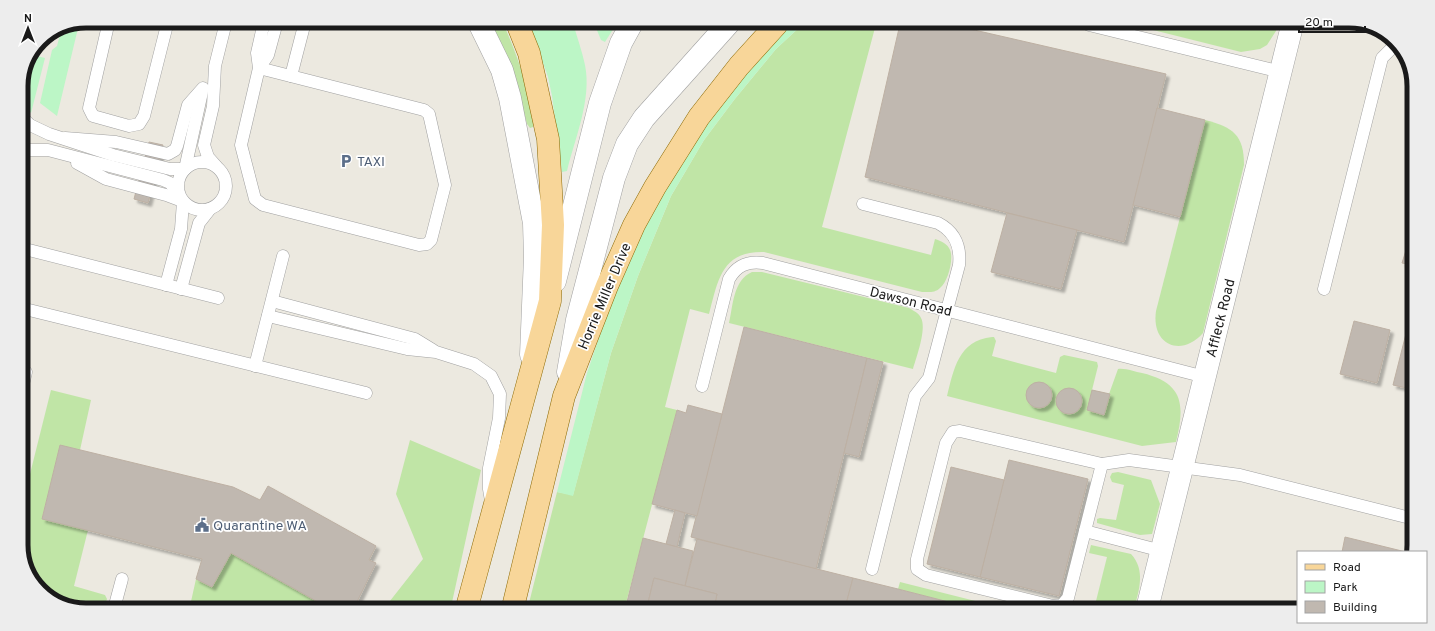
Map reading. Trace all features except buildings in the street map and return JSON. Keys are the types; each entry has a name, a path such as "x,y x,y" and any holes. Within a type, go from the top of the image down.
{"main road":[{"path":"468,603 550,301 553,225 548,139 529,53 519,28"},
{"name":"Horrie Miller Drive","path":"514,603 564,396 607,286 634,225 655,187 699,117 739,66 773,28"}],"street":[{"path":"481,28 502,70 510,98 534,223 535,257 530,378"},
{"path":"550,301 600,103 618,49 629,28"},
{"path":"564,396 577,320 614,178 627,144 644,118 725,28"},
{"name":"Affleck Road","path":"1149,603 1206,377 1292,28"}],"lane":[{"path":"107,28 89,108 93,116 129,126 139,124 144,116 166,28"},
{"path":"181,288 199,223 210,210 217,206 226,194 226,179 222,172 208,157 204,145 213,106 215,66 224,28"},
{"path":"259,68 424,110 429,114 445,185 430,243 419,245 263,205 255,199 241,145 259,68 257,52 263,28"},
{"path":"259,68 268,55 275,28"},
{"path":"291,76 303,28"},
{"path":"1101,28 1281,72"},
{"path":"1324,289 1382,58 1392,48"},
{"path":"65,138 116,142 168,154 175,150 177,146 188,105 203,88 215,66"},
{"path":"166,285 181,229 182,199 178,181 185,169 203,88"},
{"path":"28,123 40,130 114,155 170,169 185,169 197,162 211,163 217,166"},
{"path":"28,150 35,149 62,154 106,179 182,199 195,210 210,210"},
{"path":"863,204 938,223 948,228 954,236 960,255 959,265 928,378 915,396 872,569"},
{"path":"28,250 218,298"},
{"path":"255,366 283,256"},
{"name":"Dawson Road","path":"702,386 729,279 736,268 742,264 750,262 763,263 1206,377"},
{"path":"272,301 415,339 436,352"},
{"path":"28,310 366,393"},
{"path":"268,316 407,349 436,352 474,364 491,376 500,394 499,418 489,468 489,489 493,514"},
{"path":"1041,603 920,572 916,564 917,559 946,443 953,432 967,431 1102,464 1129,460 1240,475 1407,517"},
{"path":"1064,603 1068,598 1102,464"},
{"path":"1085,531 1162,551"},
{"path":"116,603 122,580"}],"green space":[{"path":"493,28 505,28 513,46 531,104 533,127 530,128 527,124 511,65"},
{"path":"531,28 574,28 585,65 587,78 586,91 582,118 567,171 562,172 552,96 548,77"},
{"path":"596,28 614,28 605,42 601,40"},
{"path":"784,28 799,28 776,49 734,100 704,140 671,196 638,276 611,353 573,496 557,492 587,373 613,296 638,239 662,192 719,104"},
{"path":"799,28 875,28 822,227 931,255 935,239 940,241 948,246 951,254 951,264 946,281 936,291 922,292 764,252 750,253 730,262 719,280 709,314 690,309 665,407 677,410 626,603 529,603 557,492 573,495 611,353 638,276 671,196 704,140 734,100 776,49"},
{"path":"1145,28 1202,28 1218,30 1223,28 1277,28 1267,45 1260,49 1241,52"},
{"path":"78,29 57,116 40,103 52,50 57,46 60,34"},
{"path":"37,56 45,58 31,113 28,109 28,82 32,63"},
{"path":"1205,120 1230,129 1235,134 1242,146 1244,165 1203,333 1194,341 1186,345 1177,346 1169,344 1158,332 1156,311"},
{"path":"752,272 762,272 909,308 914,311 921,318 923,329 913,369 729,323 737,287 746,276"},
{"path":"994,337 996,341 992,356 1056,373 1060,357 1064,355 1097,362 1098,366 1092,390 1109,394 1118,369 1156,377 1174,389 1178,397 1180,417 1176,442 1142,446 947,396 955,367 965,350 972,344"},
{"path":"51,390 91,400 80,450 60,446 42,519 88,530 74,586 105,595 107,599 106,603 74,602 63,599 50,591 34,571 28,549 28,482"},
{"path":"410,440 481,470 452,603 388,603 423,559 396,494"},
{"path":"1118,472 1151,480 1160,504 1152,534 1140,535 1097,523 1097,519 1100,518 1116,520 1124,485 1112,482 1110,477 1112,473"},
{"path":"1091,545 1131,554 1136,560 1140,574 1136,603 1096,603 1107,557 1089,553"},
{"path":"231,553 320,603 191,603 196,579 212,587"},
{"path":"900,582 983,603 953,603 898,589"}],"place":[{"name":"TAXI","path":"346,161"},
{"name":"Quarantine WA","path":"202,525"}]}
